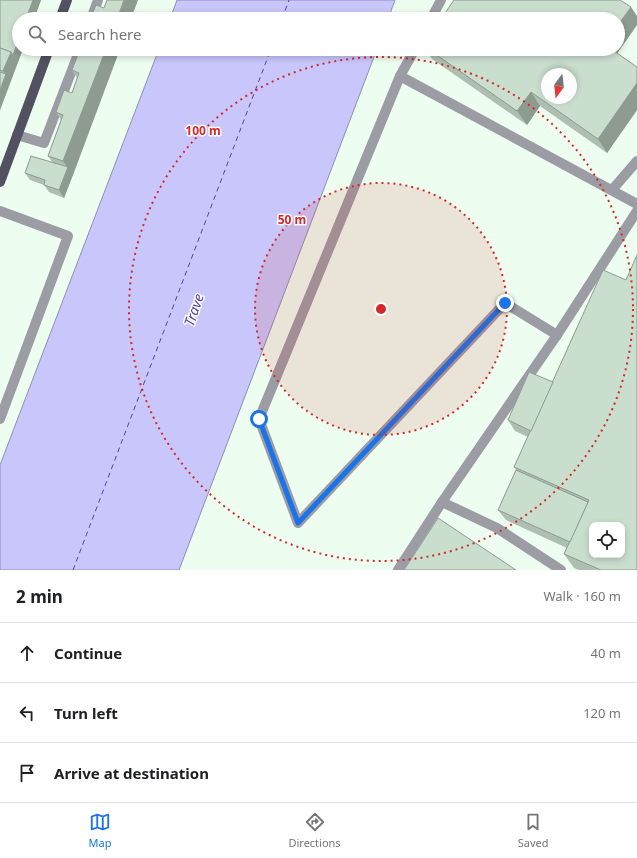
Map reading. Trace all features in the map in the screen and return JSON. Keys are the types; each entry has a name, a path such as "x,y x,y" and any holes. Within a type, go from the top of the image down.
{"main road":[{"path":"63,12 67,0"},
{"path":"0,182 46,56"}],"lane":[{"path":"94,12 98,0"},
{"path":"435,12 441,0"},
{"path":"17,135 44,143 77,56"},
{"path":"411,56 400,76 259,419 298,523 505,303 557,335"},
{"path":"400,76 637,204"},
{"path":"612,190 637,161"},
{"path":"0,211 68,236 0,420"},
{"path":"398,570 442,502 557,335 637,211"},
{"path":"442,502 497,528 562,570"}],"water":[{"path":"177,0 395,0 391,12 173,12"},
{"name":"Trave","path":"156,56 374,56 179,570 0,570 0,465"}],"building":[{"path":"0,0 33,0 29,12 12,12 12,54 0,48"},
{"path":"107,0 124,0 120,12 93,12 96,5 104,8"},
{"path":"454,0 620,0 631,7 625,15 625,12 446,12"},
{"path":"0,48 11,52 3,71 0,70"},
{"path":"77,56 103,56 63,161 48,156 63,115 56,112 64,90 72,93 79,73 72,70"},
{"path":"438,56 621,56 637,67 637,83 598,139 548,104 577,104 577,68 541,68 541,99 531,92 517,111"},
{"path":"0,72 6,74 0,90"},
{"path":"31,156 68,167 59,190 44,185 45,180 25,173"},
{"path":"637,255 637,570 601,570 564,554 589,500 514,467 603,270 626,280"},
{"path":"529,372 553,382 531,431 508,420"},
{"path":"516,470 588,502 570,542 498,510"},
{"path":"438,518 516,570 404,570"}],"ferry route":[{"path":"285,12 289,0"},
{"path":"73,570 268,56"}],"route":[{"path":"259,419 298,523 505,303"}]}
